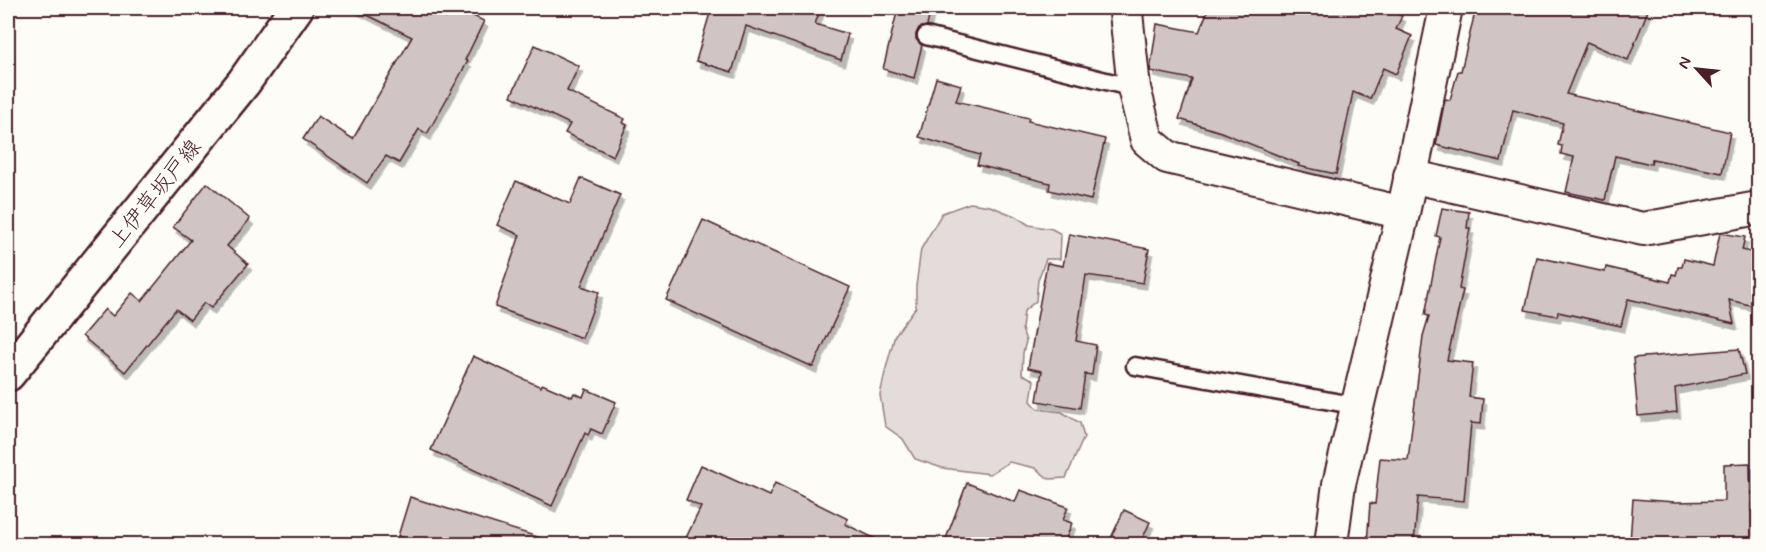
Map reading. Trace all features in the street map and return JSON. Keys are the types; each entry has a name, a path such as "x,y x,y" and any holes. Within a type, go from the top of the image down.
{"main road":[{"name":"上伊草坂戸線","path":"8,374 244,82 296,8"}],"street":[{"path":"1128,8 1126,13 1134,88 1147,140 1167,157 1403,213"},
{"path":"1331,544 1339,484 1403,213 1446,8"},
{"path":"1410,176 1643,229 1758,208"}],"lane":[{"path":"926,36 1134,88"},
{"path":"1135,366 1358,406"}],"shaded area":[{"path":"970,203 990,206 1015,216 1029,225 1052,229 1061,234 1060,259 1046,259 1038,280 1036,301 1024,311 1022,329 1026,341 1022,374 1034,380 1031,401 1038,409 1062,412 1080,423 1084,437 1066,478 1049,479 1035,468 1009,462 990,474 942,468 915,459 903,439 885,426 880,395 895,335 916,307 916,286 921,249 942,213"}],"building":[{"path":"353,8 425,8 445,18 450,8 456,8 484,21 465,60 468,61 427,134 419,129 399,163 386,156 367,183 303,139 318,116 353,139 412,37"},
{"path":"706,8 821,8 815,24 848,34 841,60 746,26 732,72 696,61 710,13 706,11"},
{"path":"898,8 931,8 927,26 919,28 916,34 916,39 922,45 914,78 883,69"},
{"path":"1209,8 1383,8 1402,16 1396,29 1412,36 1396,74 1383,68 1370,99 1353,92 1336,174 1298,166 1299,164 1221,132 1179,119 1192,79 1150,71 1157,24 1199,32"},
{"path":"1476,8 1649,8 1628,60 1587,42 1566,94 1730,132 1722,173 1652,159 1651,164 1615,156 1605,200 1566,192 1574,157 1561,154 1562,146 1558,145 1563,123 1513,110 1501,161 1436,145 1445,99 1450,100 1458,71 1461,71"},
{"path":"535,45 579,66 567,91 625,119 623,123 627,125 613,156 565,133 570,124 511,96"},
{"path":"936,78 961,85 956,101 1105,139 1091,200 1049,190 1050,183 977,165 980,155 919,137"},
{"path":"581,178 620,195 581,286 599,292 582,338 495,307 520,235 497,225 516,181 570,204"},
{"path":"207,183 250,219 227,246 248,264 211,308 204,303 190,320 176,309 125,372 82,336 105,309 113,316 132,293 142,301 191,240 173,227"},
{"path":"1442,208 1469,212 1467,228 1470,228 1459,289 1463,290 1447,360 1473,363 1469,397 1483,399 1481,424 1471,423 1464,501 1418,497 1414,544 1367,544 1370,503 1375,504 1380,458 1408,460 1423,336 1429,316 1425,315 1440,237 1436,236"},
{"path":"703,220 850,287 813,367 666,300"},
{"path":"1720,233 1745,237 1742,250 1758,254 1758,307 1729,300 1734,324 1628,299 1621,326 1558,312 1557,316 1525,310 1537,257 1605,272 1606,267 1670,282 1672,274 1676,275 1678,267 1682,267 1684,259 1713,266"},
{"path":"1069,234 1149,249 1143,283 1086,275 1076,341 1096,345 1092,375 1085,374 1080,408 1037,401 1042,371 1028,368 1047,263 1063,266"},
{"path":"1739,349 1745,374 1675,388 1677,412 1638,416 1633,358"},
{"path":"473,356 541,387 542,384 572,397 574,393 583,397 586,389 616,402 602,434 591,429 588,435 585,433 552,506 431,450"},
{"path":"1750,463 1751,511 1758,510 1758,544 1630,542 1633,499 1675,502 1724,501 1724,464"},
{"path":"701,465 769,496 775,483 848,519 845,524 886,544 683,544 701,507 686,500"},
{"path":"967,483 1015,502 1020,490 1068,507 1063,520 1072,523 1064,544 944,544"},
{"path":"410,497 541,538 541,544 427,544 398,536"},
{"path":"1124,510 1150,522 1140,544 1126,544 1111,538"}]}
